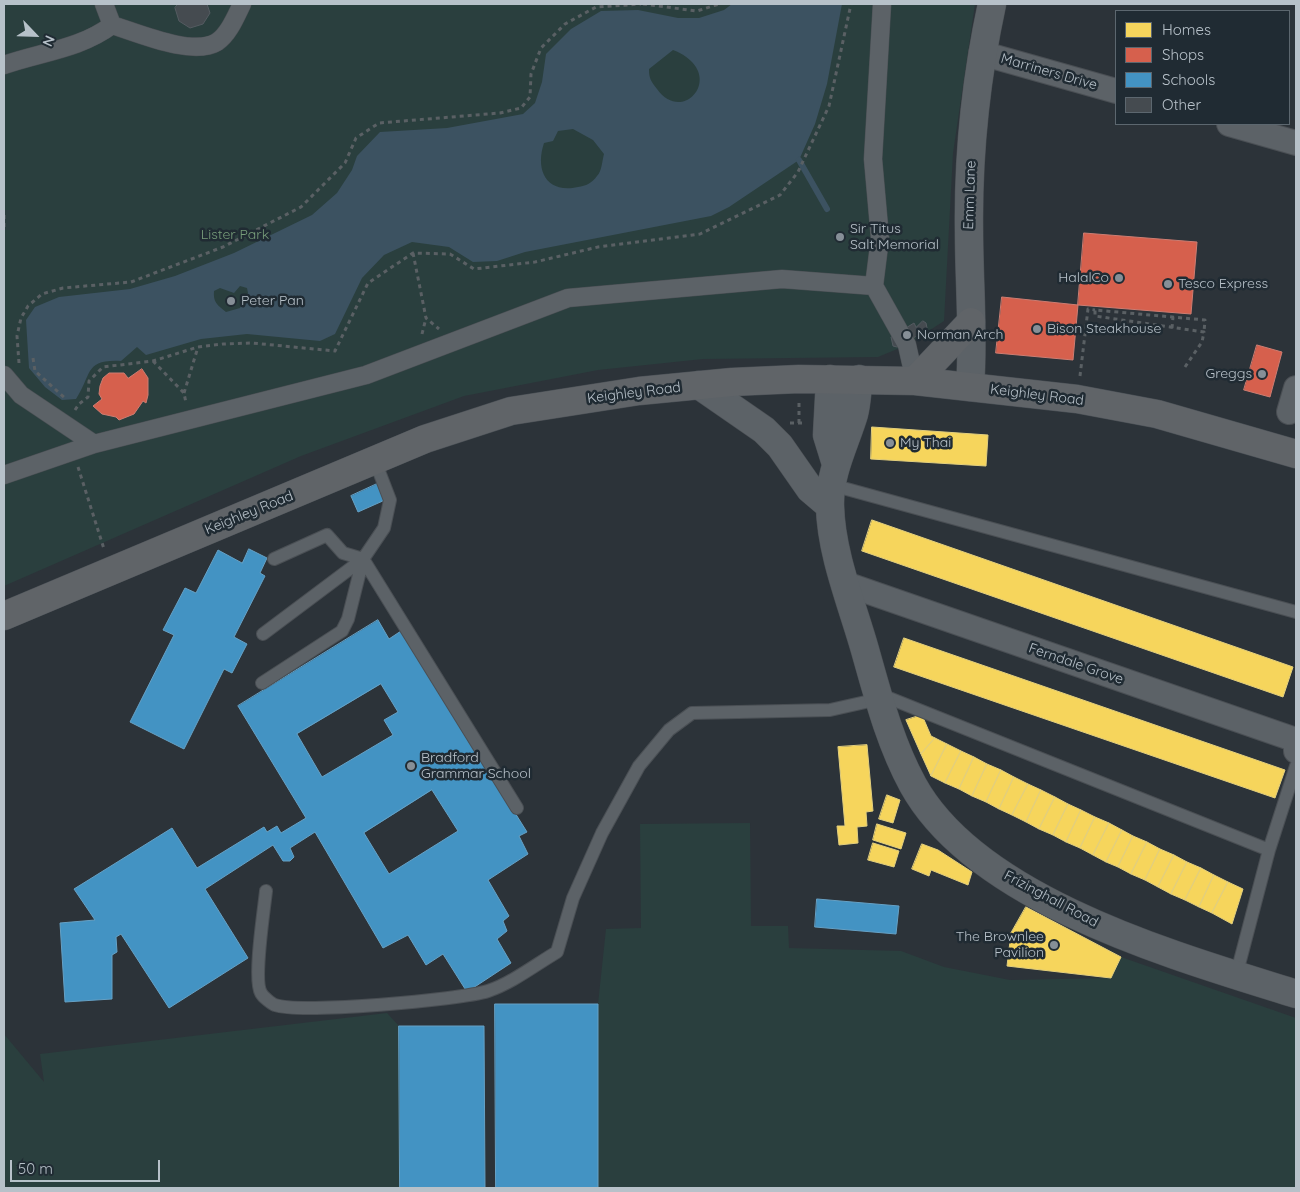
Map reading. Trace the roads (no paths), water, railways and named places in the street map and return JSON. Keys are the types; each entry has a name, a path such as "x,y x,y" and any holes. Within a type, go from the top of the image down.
{"highway":[{"path":"915,381 971,322"},
{"name":"Keighley Road","path":"4,616 232,518 294,495 425,439 511,411 639,391 732,382 830,379 915,381 1077,399 1157,414 1296,454"}],"street":[{"path":"104,4 112,25"},
{"path":"112,25 192,49 216,42 232,24 242,4"},
{"path":"882,4 873,159 880,238 874,286 907,345 915,381"},
{"name":"Emm Lane","path":"970,387 969,230 972,140 982,53 992,4"},
{"path":"4,65 80,44 96,37 112,25"},
{"name":"Marriners Drive","path":"982,53 1115,92"},
{"path":"1233,125 1296,143"},
{"path":"4,475 94,444 190,418 366,375 568,298 782,279 874,286"},
{"path":"4,375 21,395 94,444"},
{"name":"Frizinghall Road","path":"830,379 827,435 833,485 836,550 878,696 895,746 914,786 939,820 968,848 1035,893 1114,933 1236,976 1296,994"},
{"name":"Frizinghall Road","path":"833,485 855,412 859,379"},
{"path":"699,385 764,430 780,446 810,489 833,485"},
{"path":"1289,412 1296,388"},
{"name":"Ferndale Grove","path":"846,584 1296,743"}],"lane":[{"path":"263,634 363,559 384,528 390,500 375,460"},
{"path":"833,485 1296,612"},
{"path":"274,559 327,535 343,553 363,559 517,808"},
{"path":"262,683 342,631 348,619 363,559"},
{"path":"266,891 257,979 261,993 274,1005 298,1008 344,1006 454,997 487,991 557,952 573,898 602,833 640,766 669,730 692,713 830,710 878,696 1269,850"},
{"path":"1236,976 1269,850 1296,766"}],"water":[{"path":"732,4 842,4 827,84 815,124 799,160 729,207 711,216 525,252 497,261 473,262 449,247 412,242 384,255 362,278 335,334 320,341 247,334 201,339 146,355 137,347 121,361 109,361 95,366 76,399 62,400 45,387 29,368 26,320 35,307 59,297 130,289 175,276 234,253 312,215 337,193 352,170 357,156 380,132 447,128 523,114 535,103 542,82 546,54 571,29 601,11 638,10 678,18 699,18 724,10","holes":["673,50 689,60 698,71 700,82 696,92 689,99 679,102 668,99 657,89 649,75 649,69","573,129 593,140 604,154 599,174 589,184 581,187 558,187 546,178 542,171 541,162 544,143 553,141 558,131","240,286 247,288 248,293 240,308 226,312 216,303 214,291 220,288 234,293"]}],"waterway":[{"path":"799,160 827,209"}],"place":[{"name":"Sir Titus Salt Memorial","path":"840,237"},
{"name":"HalalCo","path":"1119,278"},
{"name":"Tesco Express","path":"1168,284"},
{"name":"Peter Pan","path":"231,301"},
{"name":"Bison Steakhouse","path":"1037,329"},
{"name":"Norman Arch","path":"907,335"},
{"name":"Greggs","path":"1262,374"},
{"name":"My Thai","path":"890,443"},
{"name":"Bradford Grammar School","path":"411,766"},
{"name":"The Brownlee Pavilion","path":"1054,945"}],"park label":[{"name":"Lister Park","path":"235,235"}]}
